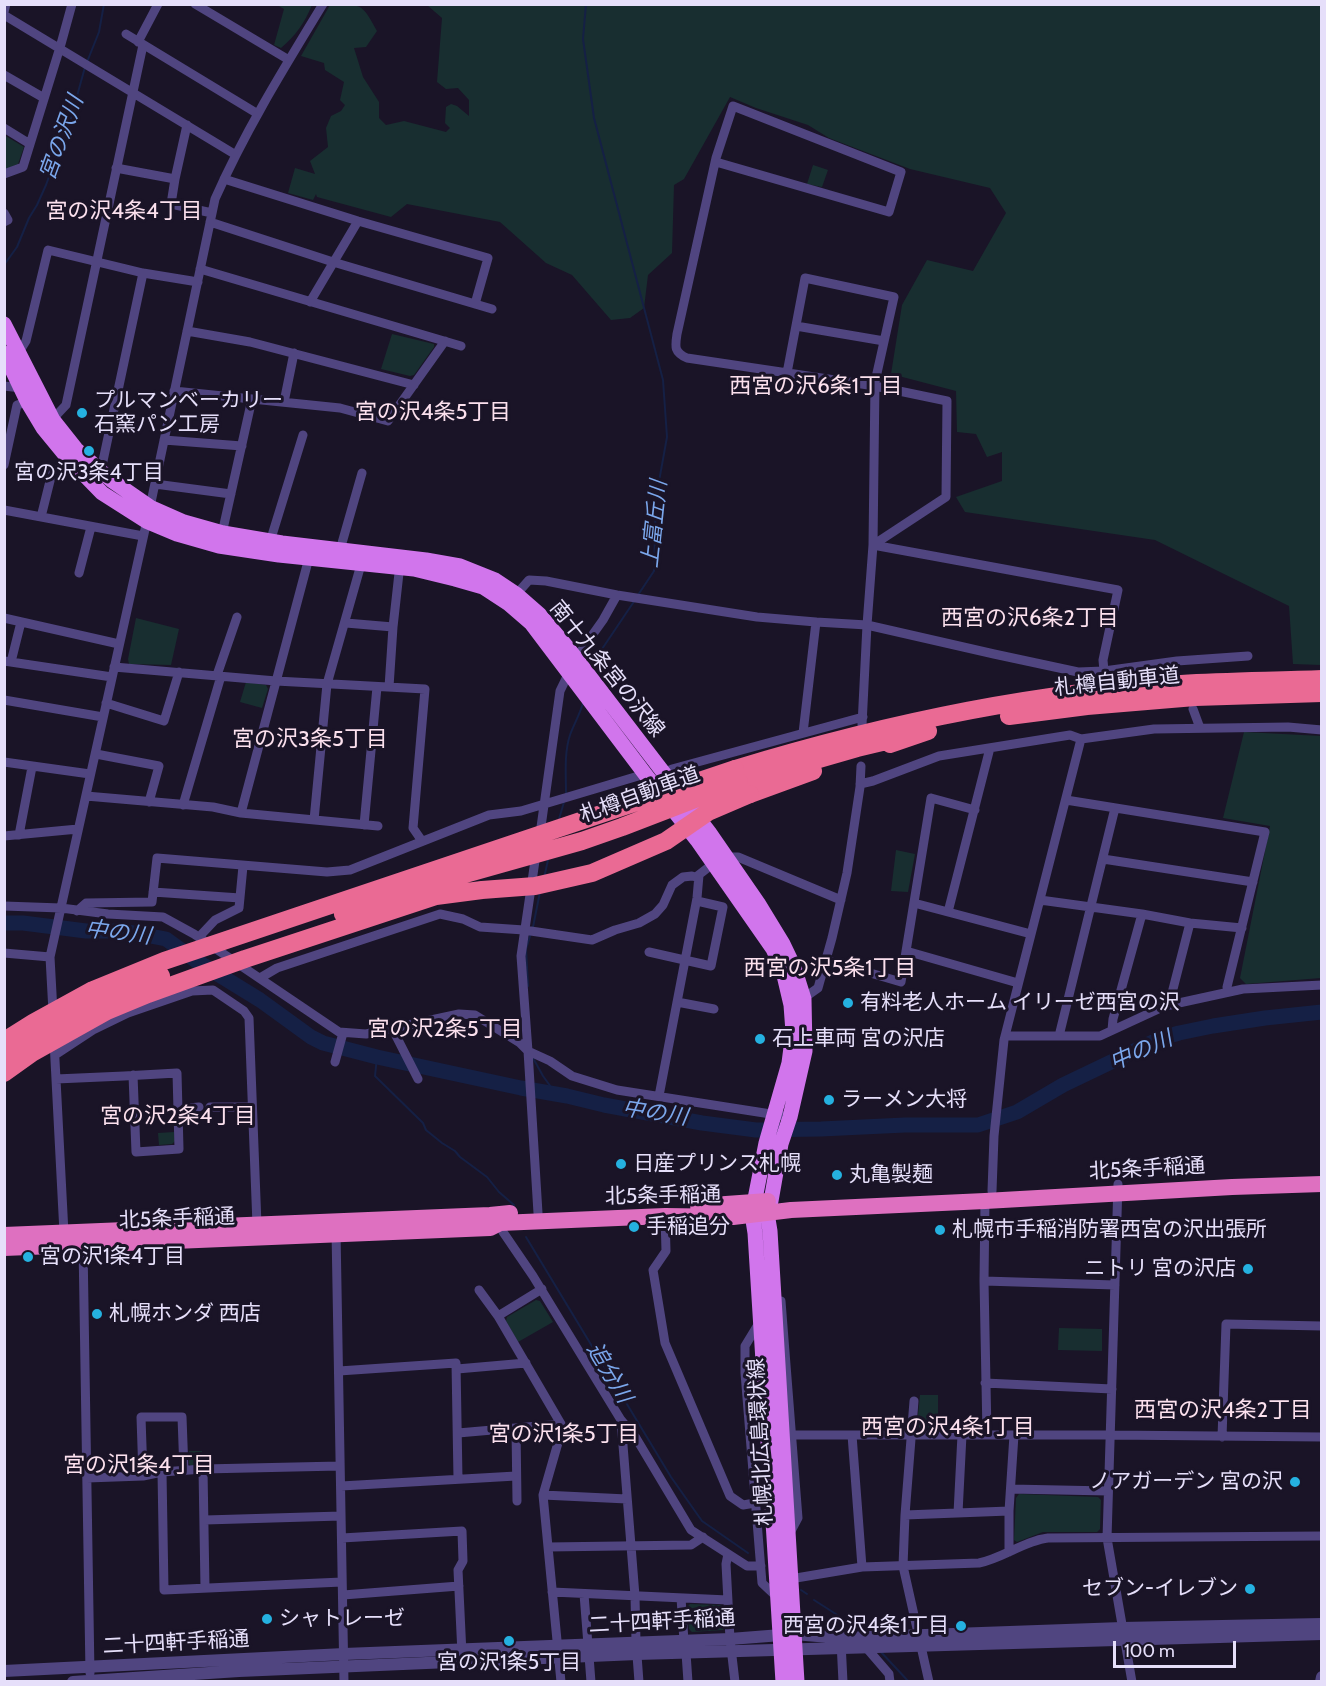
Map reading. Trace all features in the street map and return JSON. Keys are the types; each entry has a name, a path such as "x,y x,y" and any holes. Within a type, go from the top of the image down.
{"highway":[{"name":"札樽自動車道","path":"4,1057 51,1027 129,988 440,881 602,834 742,782 853,736 990,706 1083,693 1180,684 1322,679"},
{"name":"札樽自動車道","path":"4,1041 93,990 164,961 857,748 992,718 1087,706 1195,697 1322,693"},
{"path":"4,1073 32,1053 107,1011 245,959 436,896 535,886 592,873 666,841 708,812 742,782"},
{"path":"4,1031 40,1011 93,990"},
{"name":"北5条手稲通","path":"4,1235 257,1225 336,1228 490,1228 500,1218 538,1213 733,1205 791,1210 1322,1174"},
{"name":"北5条手稲通","path":"1118,1188 1322,1184"},
{"name":"北5条手稲通","path":"500,1218 733,1217 761,1208"},
{"name":"北5条手稲通","path":"4,1248 336,1228"}],"main road":[{"name":"南十九条宮の沢線","path":"4,324 10,355 21,388 33,398"},
{"name":"南十九条宮の沢線","path":"10,355 48,424 76,449 98,479 111,480 146,521 184,522 221,539 268,547 400,562 460,566 495,580 513,599 540,615 574,668 589,700 697,840 720,860"},
{"name":"南十九条宮の沢線","path":"311,552 340,550 364,558"},
{"name":"南十九条宮の沢線","path":"574,668 594,682 663,773 720,860 783,944 794,967 805,1051 774,1143 761,1208"},
{"name":"札幌北広島環状線","path":"761,1208 772,1271 790,1579 783,1682"},
{"name":"札幌北広島環状線","path":"761,1208 760,1321 777,1598 797,1682"}],"street":[{"path":"6,4 4,14 236,154"},
{"path":"4,174 22,167 72,4"},
{"path":"48,424 66,405 133,92 140,44 159,4"},
{"path":"195,4 289,60"},
{"path":"64,1233 50,957 155,484 215,199 258,114 323,4"},
{"path":"126,34 258,114"},
{"path":"4,75 44,99"},
{"path":"716,162 889,212 901,172 733,106 716,162 676,334 675,347 687,358 875,386 947,401 946,498 873,545"},
{"path":"187,125 171,204 333,262 492,309"},
{"path":"4,128 30,144"},
{"path":"116,168 175,179"},
{"path":"224,179 358,221 488,258 475,304"},
{"path":"4,213 8,220 4,222"},
{"path":"310,302 358,221"},
{"path":"10,355 26,341 48,250 143,273 198,282"},
{"path":"200,269 461,346"},
{"path":"98,479 143,273"},
{"path":"663,773 802,734 863,721 873,545 875,386 894,297 805,278 787,373"},
{"path":"796,326 885,341"},
{"path":"187,331 250,342 414,384"},
{"path":"174,391 340,408 388,421 445,341"},
{"path":"284,402 294,353"},
{"path":"4,386 21,388"},
{"path":"4,465 17,405 33,398"},
{"path":"221,539 252,399"},
{"path":"268,547 303,435"},
{"path":"164,440 242,446"},
{"path":"41,517 53,469"},
{"path":"340,550 362,473"},
{"path":"155,484 231,494"},
{"path":"4,510 91,527 146,521"},
{"path":"79,573 91,527"},
{"path":"873,545 1118,590 1103,660 1104,671"},
{"path":"241,813 311,552"},
{"path":"314,820 327,684 364,558"},
{"path":"389,687 400,562"},
{"path":"513,599 529,580 546,581 617,595 757,617 867,625 1078,672 1178,665 1248,656"},
{"path":"538,1213 521,956 524,930 560,691 617,595"},
{"path":"183,805 237,617"},
{"path":"4,618 119,644"},
{"path":"21,622 6,662 113,672 179,672 276,681 425,689 413,828 422,842"},
{"path":"802,734 816,622"},
{"path":"345,623 393,627"},
{"path":"106,703 164,721 179,672"},
{"path":"364,825 377,687"},
{"path":"4,700 103,717"},
{"path":"1193,709 1200,728"},
{"path":"860,784 939,756 1070,735 1082,738 1154,729 1200,728 1288,727 1322,730"},
{"path":"987,1435 984,1281 988,1196 1005,1036 1082,738"},
{"path":"948,912 990,748"},
{"path":"96,754 159,765 149,802"},
{"path":"4,762 90,774"},
{"path":"797,1002 818,988 826,960 847,873 861,766"},
{"path":"19,835 32,767"},
{"path":"77,911 86,903 152,902 157,858 327,872 350,870 489,815 521,811 645,774"},
{"path":"86,796 213,807 241,813 378,826"},
{"path":"826,960 901,982 931,798 975,810"},
{"path":"1066,800 1265,832 1227,987 1229,992"},
{"path":"1059,1036 1115,808"},
{"path":"4,836 78,829"},
{"path":"260,978 277,968 440,914 463,919 480,927 543,932 592,940 639,923 655,914 663,906 672,885 683,877 696,877 720,860 738,857 841,900"},
{"path":"1103,859 1253,882"},
{"path":"199,937 215,920 239,909 243,866"},
{"path":"659,1096 697,901 699,875"},
{"path":"153,892 240,898"},
{"path":"1040,900 1190,923 1242,928"},
{"path":"649,952 711,966 723,908 697,901"},
{"path":"914,903 1031,934"},
{"path":"4,906 61,908 108,914 163,917 199,937 339,1032 366,1034 459,1014 476,1015 520,1043 528,1051 550,1061 572,1076 617,1090 782,1115"},
{"path":"1112,1030 1142,914"},
{"path":"1172,1005 1172,993 1190,923"},
{"path":"906,951 1018,983"},
{"path":"4,953 50,957"},
{"path":"1005,1036 1100,1036 1166,1006 1243,989 1322,985"},
{"path":"55,1055 93,1030 128,1013 192,991 213,990 244,1011 249,1018 257,1225"},
{"path":"677,1002 714,1009"},
{"path":"392,1028 418,1079"},
{"path":"335,1062 343,1033"},
{"path":"56,1079 133,1075 177,1073 179,1149 136,1152 133,1075"},
{"path":"178,1109 199,1107"},
{"path":"210,1107 252,1107"},
{"path":"1118,1188 1107,1538 1132,1682"},
{"path":"665,1216 666,1251 653,1270 665,1343 730,1496 743,1504 756,1503"},
{"path":"500,1218 503,1232 542,1289 691,1530 747,1566 761,1566"},
{"path":"336,1228 344,1682"},
{"path":"83,1245 90,1681"},
{"path":"772,1271 780,1284 798,1518 788,1537"},
{"path":"984,1281 1115,1284"},
{"path":"498,1316 542,1289"},
{"path":"479,1290 498,1316 561,1424 562,1429 543,1495 561,1682"},
{"path":"760,1321 745,1346 745,1373 762,1584 777,1598"},
{"path":"1222,1437 1226,1324 1322,1326"},
{"path":"339,1371 456,1363 459,1479"},
{"path":"457,1369 526,1363"},
{"path":"985,1383 1112,1389"},
{"path":"914,1401 903,1566 917,1641 929,1682"},
{"path":"143,1476 141,1417 182,1417 184,1471"},
{"path":"621,1420 635,1596 639,1682"},
{"path":"458,1433 561,1424"},
{"path":"516,1428 517,1501"},
{"path":"793,1435 1322,1437"},
{"path":"852,1435 861,1567"},
{"path":"958,1513 962,1435"},
{"path":"1009,1552 1014,1435"},
{"path":"87,1478 143,1476 203,1469 340,1466"},
{"path":"203,1469 205,1588"},
{"path":"162,1472 164,1590 342,1582"},
{"path":"341,1486 516,1476"},
{"path":"1011,1489 1108,1491"},
{"path":"543,1495 627,1499"},
{"path":"905,1515 1010,1511"},
{"path":"205,1520 341,1516"},
{"path":"342,1538 462,1531 463,1561 458,1570 462,1656"},
{"path":"790,1579 861,1567 979,1563 992,1560 1042,1539 1322,1536"},
{"path":"548,1547 691,1545 703,1537"},
{"path":"728,1554 726,1564 735,1682"},
{"path":"343,1595 459,1586"},
{"path":"552,1592 728,1600"},
{"path":"584,1594 591,1682"},
{"path":"681,1598 688,1682"},
{"name":"二十四軒手稲通","path":"73,1682 136,1679 344,1661 787,1642 917,1641 1123,1634 1322,1624"},
{"name":"二十四軒手稲通","path":"1123,1634 1322,1634"},
{"path":"865,1641 889,1674 890,1682"},
{"path":"841,1642 843,1682"},
{"name":"二十四軒手稲通","path":"4,1671 90,1667 238,1671"}],"green space":[{"path":"277,5 312,5 299,29 281,48 274,45 284,9"},
{"path":"330,5 360,7 368,15 377,31 366,47 354,48 363,77 379,102 379,118 386,125 404,121 446,132 450,128 445,123 446,107 451,104 457,106 469,116 469,100 458,88 446,89 437,82 442,18 427,5 1321,5 1321,665 1293,664 1289,606 1155,540 965,512 956,497 1002,481 1002,452 987,457 976,434 957,432 956,391 891,374 902,305 927,260 973,271 1006,213 990,188 910,169 829,138 808,125 730,97 684,179 674,185 672,253 648,275 644,308 630,318 611,320 572,275 546,263 500,222 407,204 391,217 317,197 316,194 313,200 288,193 295,168 315,174 310,161 328,147 326,128 331,116 341,111 345,105 340,100 344,82 325,70 324,63 301,56"},
{"path":"4,135 24,147 18,164 5,170"},
{"path":"813,165 828,170 822,187 807,184"},
{"path":"392,334 434,344 414,375 381,369"},
{"path":"136,618 179,629 171,665 129,664"},
{"path":"246,682 266,685 268,689 262,708 240,702"},
{"path":"1244,732 1321,736 1321,978 1246,984 1240,978 1270,826 1223,818"},
{"path":"896,850 915,854 908,892 891,891"},
{"path":"174,1132 175,1141 172,1144 159,1145 158,1133"},
{"path":"536,1300 540,1301 553,1322 518,1342 506,1321 507,1317"},
{"path":"1059,1328 1102,1329 1102,1351 1058,1350"},
{"path":"920,1395 938,1395 938,1427 920,1428 917,1425"},
{"path":"189,1451 202,1451 202,1466 192,1467 189,1464"},
{"path":"1019,1494 1098,1497 1101,1500 1100,1529 1097,1532 1043,1532 1017,1542 1014,1540 1016,1498"},
{"path":"690,1604 721,1605 724,1607 726,1627 723,1630 692,1632 689,1629 687,1607"}],"waterway":[{"name":"宮の沢川","path":"87,62 99,32 104,4"},
{"name":"上富丘川","path":"586,4 583,39 594,118 663,380 667,437 656,498 654,571 638,595"},
{"name":"宮の沢川","path":"4,265 17,247 46,185 66,136 85,67"},
{"name":"上富丘川","path":"593,669 596,658 635,600"},
{"name":"上富丘川","path":"566,793 568,742 583,703"},
{"name":"上富丘川","path":"559,819 564,802"},
{"name":"上富丘川","path":"544,878 548,860"},
{"name":"上富丘川","path":"533,927 540,892"},
{"name":"中の川","path":"4,923 23,923 86,931 124,931 166,939 323,1043 377,1057 604,1105 702,1123 756,1130 978,1125 1017,1112 1063,1085 1159,1039 1213,1026 1322,1012"},
{"name":"上富丘川","path":"528,986 526,949 531,933"},
{"name":"追分川","path":"377,1057 375,1076 423,1123 426,1130 487,1177 514,1205"},
{"name":"上富丘川","path":"533,1058 556,1094"},
{"name":"追分川","path":"526,1237 671,1477 702,1521 748,1553"},
{"name":"追分川","path":"801,1590 807,1594"},
{"name":"追分川","path":"814,1600 853,1625 861,1633"},
{"name":"追分川","path":"880,1651 909,1682"}],"place":[{"name":"プルマンベーカリー 石窯パン工房","path":"82,413"},
{"name":"宮の沢3条4丁目","path":"89,451"},
{"name":"有料老人ホーム イリーゼ西宮の沢","path":"848,1003"},
{"name":"石上車両 宮の沢店","path":"760,1039"},
{"name":"ラーメン大将","path":"829,1100"},
{"name":"日産プリンス札幌","path":"621,1164"},
{"name":"丸亀製麺","path":"837,1175"},
{"name":"手稲追分","path":"634,1227"},
{"name":"札幌市手稲消防署西宮の沢出張所","path":"940,1230"},
{"name":"宮の沢1条4丁目","path":"28,1257"},
{"name":"ニトリ 宮の沢店","path":"1248,1269"},
{"name":"札幌ホンダ 西店","path":"97,1314"},
{"name":"ノアガーデン 宮の沢","path":"1295,1482"},
{"name":"セブン-イレブン","path":"1250,1589"},
{"name":"シャトレーゼ","path":"267,1619"},
{"name":"西宮の沢4条1丁目","path":"961,1626"},
{"name":"宮の沢1条5丁目","path":"509,1641"}],"district":[{"name":"宮の沢4条4丁目","path":"124,212"},
{"name":"西宮の沢6条1丁目","path":"816,387"},
{"name":"宮の沢4条5丁目","path":"433,413"},
{"name":"西宮の沢6条2丁目","path":"1030,619"},
{"name":"宮の沢3条5丁目","path":"310,740"},
{"name":"西宮の沢5条1丁目","path":"830,969"},
{"name":"宮の沢2条5丁目","path":"445,1030"},
{"name":"宮の沢2条4丁目","path":"178,1117"},
{"name":"西宮の沢4条2丁目","path":"1223,1411"},
{"name":"西宮の沢4条1丁目","path":"948,1428"},
{"name":"宮の沢1条5丁目","path":"564,1435"},
{"name":"宮の沢1条4丁目","path":"139,1466"}]}
